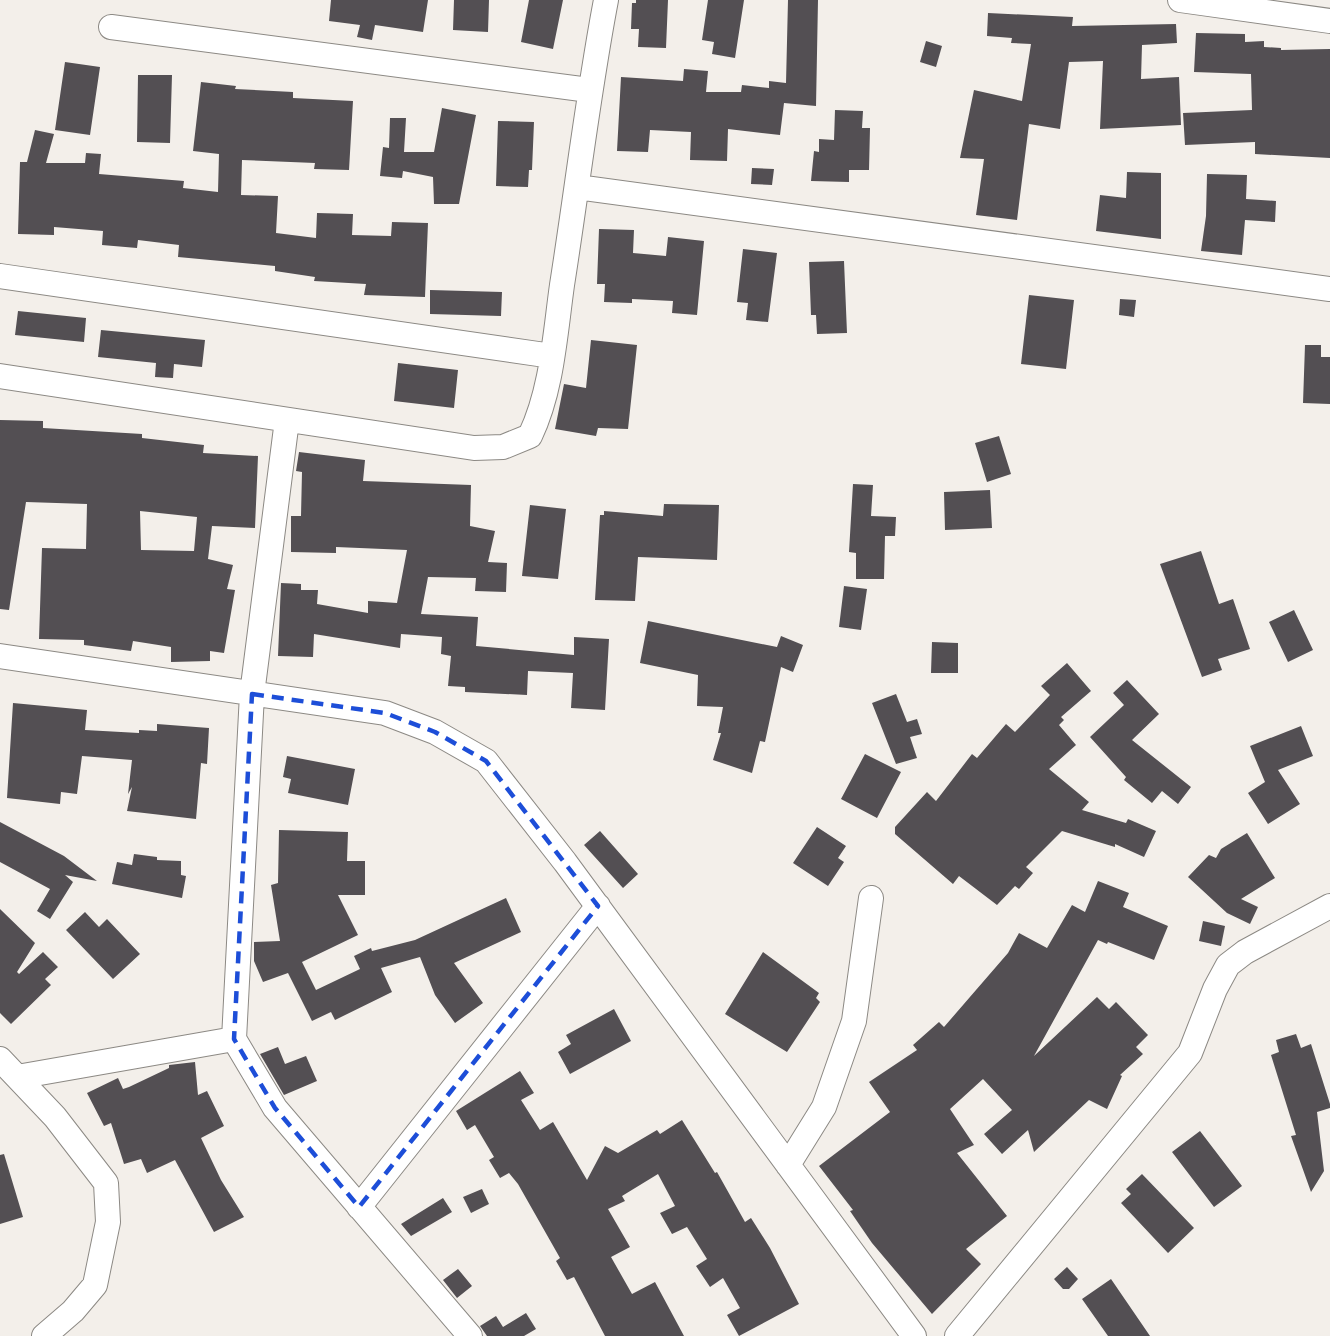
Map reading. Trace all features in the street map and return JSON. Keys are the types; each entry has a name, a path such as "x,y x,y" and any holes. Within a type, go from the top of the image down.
{"street":[{"path":"0,376 474,448 503,447 530,436 540,414 552,356 589,90 606,0"},
{"path":"1180,0 1330,21"},
{"path":"111,27 589,90"},
{"path":"577,187 1330,289"},
{"path":"0,276 552,356"},
{"path":"288,420 252,694 234,1040 274,1108 470,1336"},
{"path":"0,656 385,713 435,732 486,761 598,906 914,1336"},
{"path":"789,1166 824,1107 854,1021 871,898"},
{"path":"359,1207 598,906"},
{"path":"957,1336 1190,1053 1215,989 1228,965 1245,952 1330,906"},
{"path":"17,1077 234,1040"},
{"path":"0,1059 55,1117 106,1183 108,1222 95,1286 74,1311 44,1336"}],"highlighted area":[{"path":"252,694 385,713 435,732 486,761 598,906 359,1207 275,1108 234,1039"}],"building":[{"path":"331,0 428,0 423,32 375,25 372,40 357,37 360,25 329,21"},
{"path":"454,0 489,0 488,32 453,30"},
{"path":"529,0 563,0 553,49 521,42"},
{"path":"636,0 668,0 666,48 638,47 639,29 631,29 632,3 636,3"},
{"path":"708,0 744,0 735,58 712,54 714,42 702,40"},
{"path":"788,0 818,0 816,106 784,103 780,135 728,129 727,161 690,160 691,132 650,130 648,152 617,151 621,77 683,81 684,69 708,71 706,92 741,92 742,85 769,88 769,81 786,83"},
{"path":"988,13 1073,17 1072,26 1176,24 1177,43 1142,45 1141,79 1179,77 1181,125 1100,129 1103,61 1069,62 1060,129 1029,124 1017,220 976,215 984,159 960,158 974,90 1022,101 1031,44 1011,43 1012,38 987,36"},
{"path":"1196,33 1245,34 1245,42 1264,41 1264,47 1281,48 1281,50 1330,49 1330,158 1255,154 1255,142 1185,145 1183,113 1252,110 1251,74 1194,72"},
{"path":"926,41 942,46 936,67 920,62"},
{"path":"65,62 100,67 90,135 55,130"},
{"path":"138,75 172,75 170,143 137,142"},
{"path":"201,82 236,86 235,89 293,92 293,98 353,101 349,170 314,169 315,163 242,160 241,195 278,196 276,233 316,238 317,213 353,214 352,235 391,236 392,222 428,223 425,297 364,295 366,284 314,281 315,277 275,271 275,266 178,257 179,245 138,240 137,248 102,245 103,231 54,227 54,235 18,234 20,162 27,162 35,130 54,134 46,163 85,163 86,153 101,154 99,174 184,181 183,188 218,192 219,154 193,151"},
{"path":"442,108 476,115 459,204 434,204 433,177 403,171 402,178 380,176 383,147 389,148 390,118 406,118 404,152 434,152"},
{"path":"835,110 863,111 862,128 870,128 869,170 849,170 849,182 811,181 814,151 819,152 819,139 834,140"},
{"path":"498,121 534,122 532,170 529,170 528,187 496,186"},
{"path":"752,168 774,169 772,185 751,184"},
{"path":"1127,172 1161,173 1161,239 1096,231 1100,195 1126,198"},
{"path":"1207,174 1247,175 1246,199 1276,201 1275,222 1245,220 1242,255 1201,251 1206,216"},
{"path":"599,229 634,230 633,253 666,256 668,237 704,241 697,315 672,313 673,301 632,299 632,303 604,302 605,284 597,284"},
{"path":"743,249 777,253 768,322 746,320 748,303 737,302"},
{"path":"844,261 847,333 817,334 816,315 811,315 809,262"},
{"path":"430,290 502,292 501,316 430,314"},
{"path":"1029,295 1074,300 1066,369 1021,364"},
{"path":"1120,299 1136,300 1134,317 1119,315"},
{"path":"18,311 86,318 84,342 15,335"},
{"path":"101,330 205,340 202,367 174,364 173,378 155,377 156,363 98,357"},
{"path":"591,340 637,345 628,429 598,428 596,436 555,429 564,384 586,388"},
{"path":"1305,345 1321,345 1321,357 1330,357 1330,404 1303,403"},
{"path":"398,363 458,370 454,408 394,401"},
{"path":"0,420 43,421 43,428 142,434 142,438 204,445 203,453 258,456 255,528 212,526 208,559 233,565 227,589 235,590 224,653 210,651 210,661 171,662 171,647 133,641 131,651 84,645 84,640 39,639 42,548 86,549 87,504 26,502 9,610 0,609","holes":["140,511 197,517 194,551 141,550"]},
{"path":"999,436 1011,474 987,482 975,443"},
{"path":"299,452 365,460 363,481 471,485 470,526 495,531 488,562 507,563 506,592 475,591 476,578 428,577 421,614 478,617 476,646 574,655 574,637 609,639 605,710 571,708 573,673 528,671 527,695 465,692 465,687 448,686 451,656 441,654 442,637 401,634 400,648 314,634 313,657 278,656 281,583 301,584 301,590 318,590 317,604 368,613 368,601 397,603 407,550 336,547 336,553 291,552 291,516 301,516 302,472 296,471"},
{"path":"853,484 873,485 871,516 896,517 895,536 885,536 884,579 856,579 856,553 849,552"},
{"path":"990,490 992,528 945,530 944,492"},
{"path":"664,504 719,505 717,560 638,557 635,601 595,600 600,515 604,515 604,511 663,516"},
{"path":"530,505 566,509 558,579 522,576"},
{"path":"1201,551 1219,604 1233,599 1250,649 1218,659 1222,670 1202,677 1160,564"},
{"path":"844,586 867,589 861,630 839,627"},
{"path":"1294,610 1313,650 1288,662 1269,622"},
{"path":"648,621 777,647 781,636 803,645 793,672 781,667 765,742 760,741 752,773 713,760 721,733 718,733 723,707 697,706 698,675 640,663"},
{"path":"932,642 958,643 958,673 931,673"},
{"path":"1067,663 1091,691 1061,717 1064,720 1059,725 1076,745 1049,769 1089,802 1082,810 1126,823 1128,819 1156,831 1144,857 1115,844 1115,847 1062,831 1026,867 1033,873 1019,889 1015,886 997,905 959,876 953,884 895,834 895,827 927,792 936,801 972,754 977,758 1006,724 1015,732 1050,695 1041,686"},
{"path":"1127,680 1159,714 1132,740 1191,787 1178,804 1162,791 1152,803 1124,780 1126,777 1090,737 1124,705 1113,693"},
{"path":"896,694 907,722 917,719 922,734 910,737 917,758 896,764 872,703"},
{"path":"13,703 87,710 85,730 139,733 139,730 157,731 157,724 209,728 207,764 201,763 196,819 127,811 132,787 128,794 132,760 82,756 77,794 61,792 60,804 7,798"},
{"path":"1301,726 1313,756 1278,770 1300,804 1268,824 1248,793 1265,782 1250,746"},
{"path":"865,754 901,772 877,818 841,799"},
{"path":"287,756 355,769 348,805 288,793 291,779 283,777"},
{"path":"0,822 64,856 97,881 65,875 73,882 50,919 37,911 50,889 0,862"},
{"path":"817,827 846,846 838,858 844,862 828,886 793,863"},
{"path":"279,830 348,832 347,861 365,861 365,895 338,895 358,935 302,962 316,990 360,969 354,956 371,948 372,951 415,940 506,898 521,932 454,963 483,1003 455,1023 435,995 420,957 381,968 392,992 335,1020 331,1012 312,1021 288,973 263,982 254,961 254,942 280,941 271,885 278,883"},
{"path":"600,831 638,874 623,888 584,845"},
{"path":"1247,833 1275,878 1241,899 1258,907 1250,924 1227,913 1188,877 1209,855 1216,858 1221,849"},
{"path":"134,854 157,857 157,860 181,861 181,875 186,876 182,898 112,884 117,862 132,865"},
{"path":"1098,881 1129,893 1123,907 1168,926 1154,960 1098,940 1034,1056 1097,997 1109,1009 1116,1002 1148,1035 1136,1047 1143,1054 1120,1075 1122,1076 1107,1109 1089,1100 1034,1152 1028,1130 1002,1154 984,1134 1012,1110 983,1079 950,1109 974,1145 957,1153 1007,1216 966,1249 981,1264 932,1314 872,1243 850,1211 853,1210 819,1166 890,1112 869,1082 917,1050 913,1045 939,1022 944,1027 1008,953 1019,933 1047,948 1072,905 1085,912"},
{"path":"0,909 35,943 17,972 19,974 43,952 58,967 45,979 51,985 11,1024 0,1013"},
{"path":"85,912 99,927 107,919 140,954 113,979 66,930"},
{"path":"1203,921 1225,926 1221,946 1199,941"},
{"path":"763,952 819,993 816,998 820,1002 787,1052 725,1014"},
{"path":"614,1009 631,1041 570,1074 558,1052 571,1044 566,1035"},
{"path":"1296,1034 1301,1048 1311,1044 1330,1104 1330,1108 1317,1112 1324,1171 1311,1192 1291,1136 1296,1135 1271,1055 1279,1052 1276,1040"},
{"path":"278,1047 285,1064 306,1056 317,1081 284,1095 260,1054"},
{"path":"195,1062 198,1095 207,1091 224,1126 201,1138 221,1180 244,1217 214,1232 175,1160 147,1173 141,1159 124,1164 111,1123 104,1126 87,1093 118,1078 123,1089 169,1068 169,1065"},
{"path":"520,1071 534,1093 521,1100 540,1130 553,1122 587,1180 605,1146 618,1153 657,1130 660,1134 682,1120 715,1173 717,1172 745,1222 751,1218 770,1248 799,1304 739,1336 727,1315 740,1308 723,1278 710,1287 696,1266 707,1259 687,1227 672,1234 660,1213 675,1206 658,1174 622,1196 625,1201 608,1209 630,1247 611,1257 632,1294 655,1282 684,1336 605,1336 574,1277 567,1280 556,1261 560,1258 518,1184 509,1173 500,1178 489,1160 494,1157 475,1125 467,1130 456,1111"},
{"path":"1200,1131 1242,1186 1214,1207 1172,1152"},
{"path":"4,1154 23,1217 0,1224 0,1155"},
{"path":"1142,1174 1194,1228 1168,1253 1121,1203 1131,1194 1126,1189"},
{"path":"482,1189 489,1204 471,1213 463,1197"},
{"path":"443,1198 452,1212 411,1236 401,1224"},
{"path":"1067,1267 1078,1279 1069,1289 1063,1289 1054,1279"},
{"path":"458,1269 472,1286 457,1298 443,1280"},
{"path":"1111,1279 1150,1336 1108,1336 1082,1299"},
{"path":"526,1313 536,1329 524,1336 487,1336 480,1326 496,1316 503,1327"}]}
